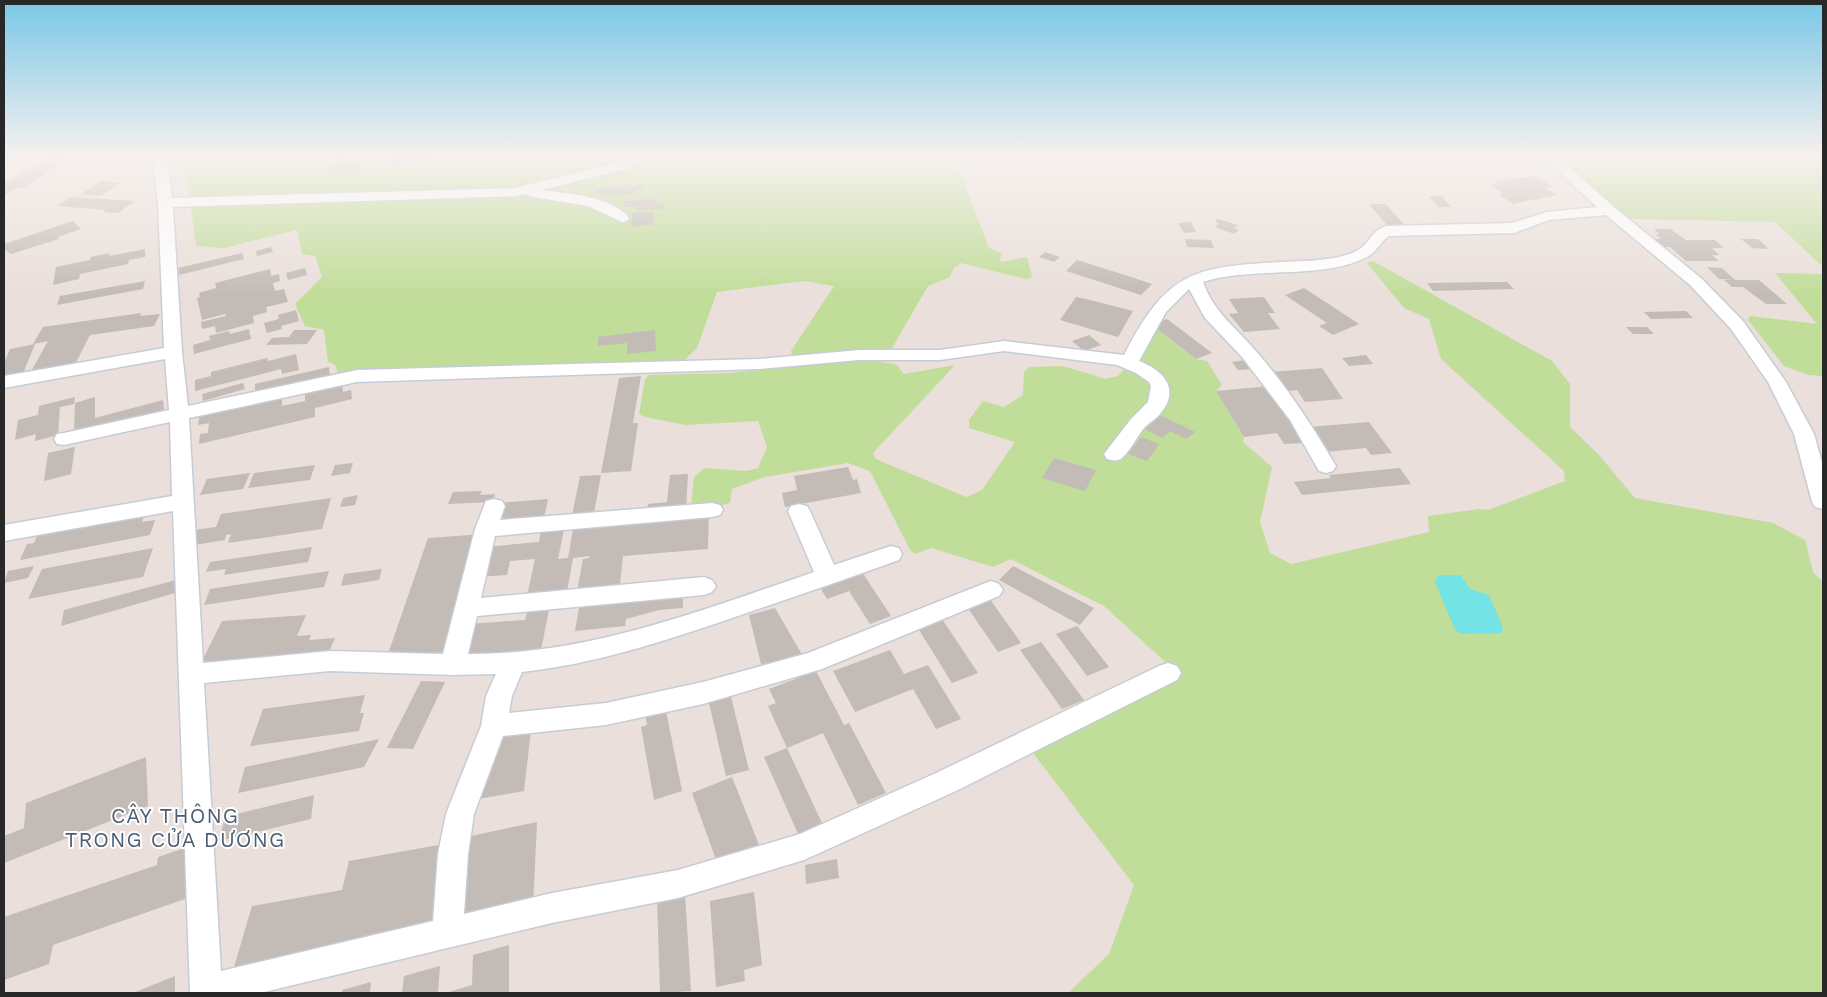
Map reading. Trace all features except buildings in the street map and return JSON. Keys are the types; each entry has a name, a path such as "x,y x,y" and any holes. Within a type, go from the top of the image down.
{"street":[{"path":"209,202 165,203 173,352 179,414 206,991 552,908 678,884 804,846 946,782 1168,673"},
{"path":"579,202 609,209 622,218"},
{"path":"1600,202 1696,282 1737,325 1777,382 1804,434 1823,502"},
{"path":"1129,364 1152,321 1170,297 1194,280 1239,270 1319,265 1340,261 1363,254 1377,237 1386,231 1514,228 1547,216 1609,210"},
{"path":"1194,280 1200,296 1211,314 1248,354 1292,411 1326,466"},
{"path":"64,439 357,376 759,364 859,355 940,355 1004,346 1099,356 1129,364 1157,379 1160,386 1158,402 1154,410 1138,423 1114,454"},
{"path":"4,382 173,352"},
{"path":"4,533 182,502"},
{"path":"453,666 486,530 494,506"},
{"path":"486,530 712,510"},
{"path":"799,511 828,577"},
{"path":"192,674 288,663 350,661 453,666 513,663 618,645 658,634 891,554"},
{"path":"468,608 704,586"},
{"path":"494,726 606,714 703,693 813,662 991,590"},
{"path":"448,934 452,854 460,814 494,726 499,696 513,663"}],"green space":[{"path":"190,202 972,202 989,248 1001,253 1000,262 1027,257 1032,277 1026,279 961,263 954,268 950,277 928,286 892,348 882,352 845,350 796,359 791,351 834,286 804,281 717,292 697,348 682,362 339,376 335,365 328,362 324,330 305,326 295,304 322,277 315,256 302,254 297,230 224,248 196,246"},
{"path":"1604,202 1823,202 1823,267 1775,222 1633,219 1614,211"},
{"path":"1373,261 1552,361 1570,384 1570,427 1598,454 1635,498 1773,523 1805,540 1813,572 1823,582 1823,993 1068,993 1109,954 1134,885 1033,753 1036,745 1174,670 1104,606 1011,559 993,567 931,548 915,554 910,550 870,471 848,463 765,477 732,489 730,502 724,505 691,507 694,477 705,468 746,471 758,468 767,447 758,421 685,425 645,417 639,414 645,379 649,375 729,373 863,360 896,364 904,374 955,365 873,453 876,459 966,497 982,490 1015,442 969,428 969,420 983,401 1004,407 1023,395 1024,372 1030,367 1063,366 1106,379 1118,376 1133,361 1151,324 1196,359 1207,361 1222,385 1216,391 1244,437 1243,442 1272,467 1260,522 1270,553 1291,564 1429,532 1428,516 1479,509 1488,510 1565,481 1564,471 1441,359 1429,319 1404,308 1367,263"},
{"path":"1775,273 1823,274 1823,376 1808,375 1784,366 1748,320 1750,316 1817,324"}],"water":[{"path":"1439,575 1461,575 1470,589 1489,595 1503,628 1501,633 1462,634 1455,630 1435,581"}],"district":[{"name":"CÂY THÔNG TRONG CỬA DƯƠNG","path":"175,827"}]}
